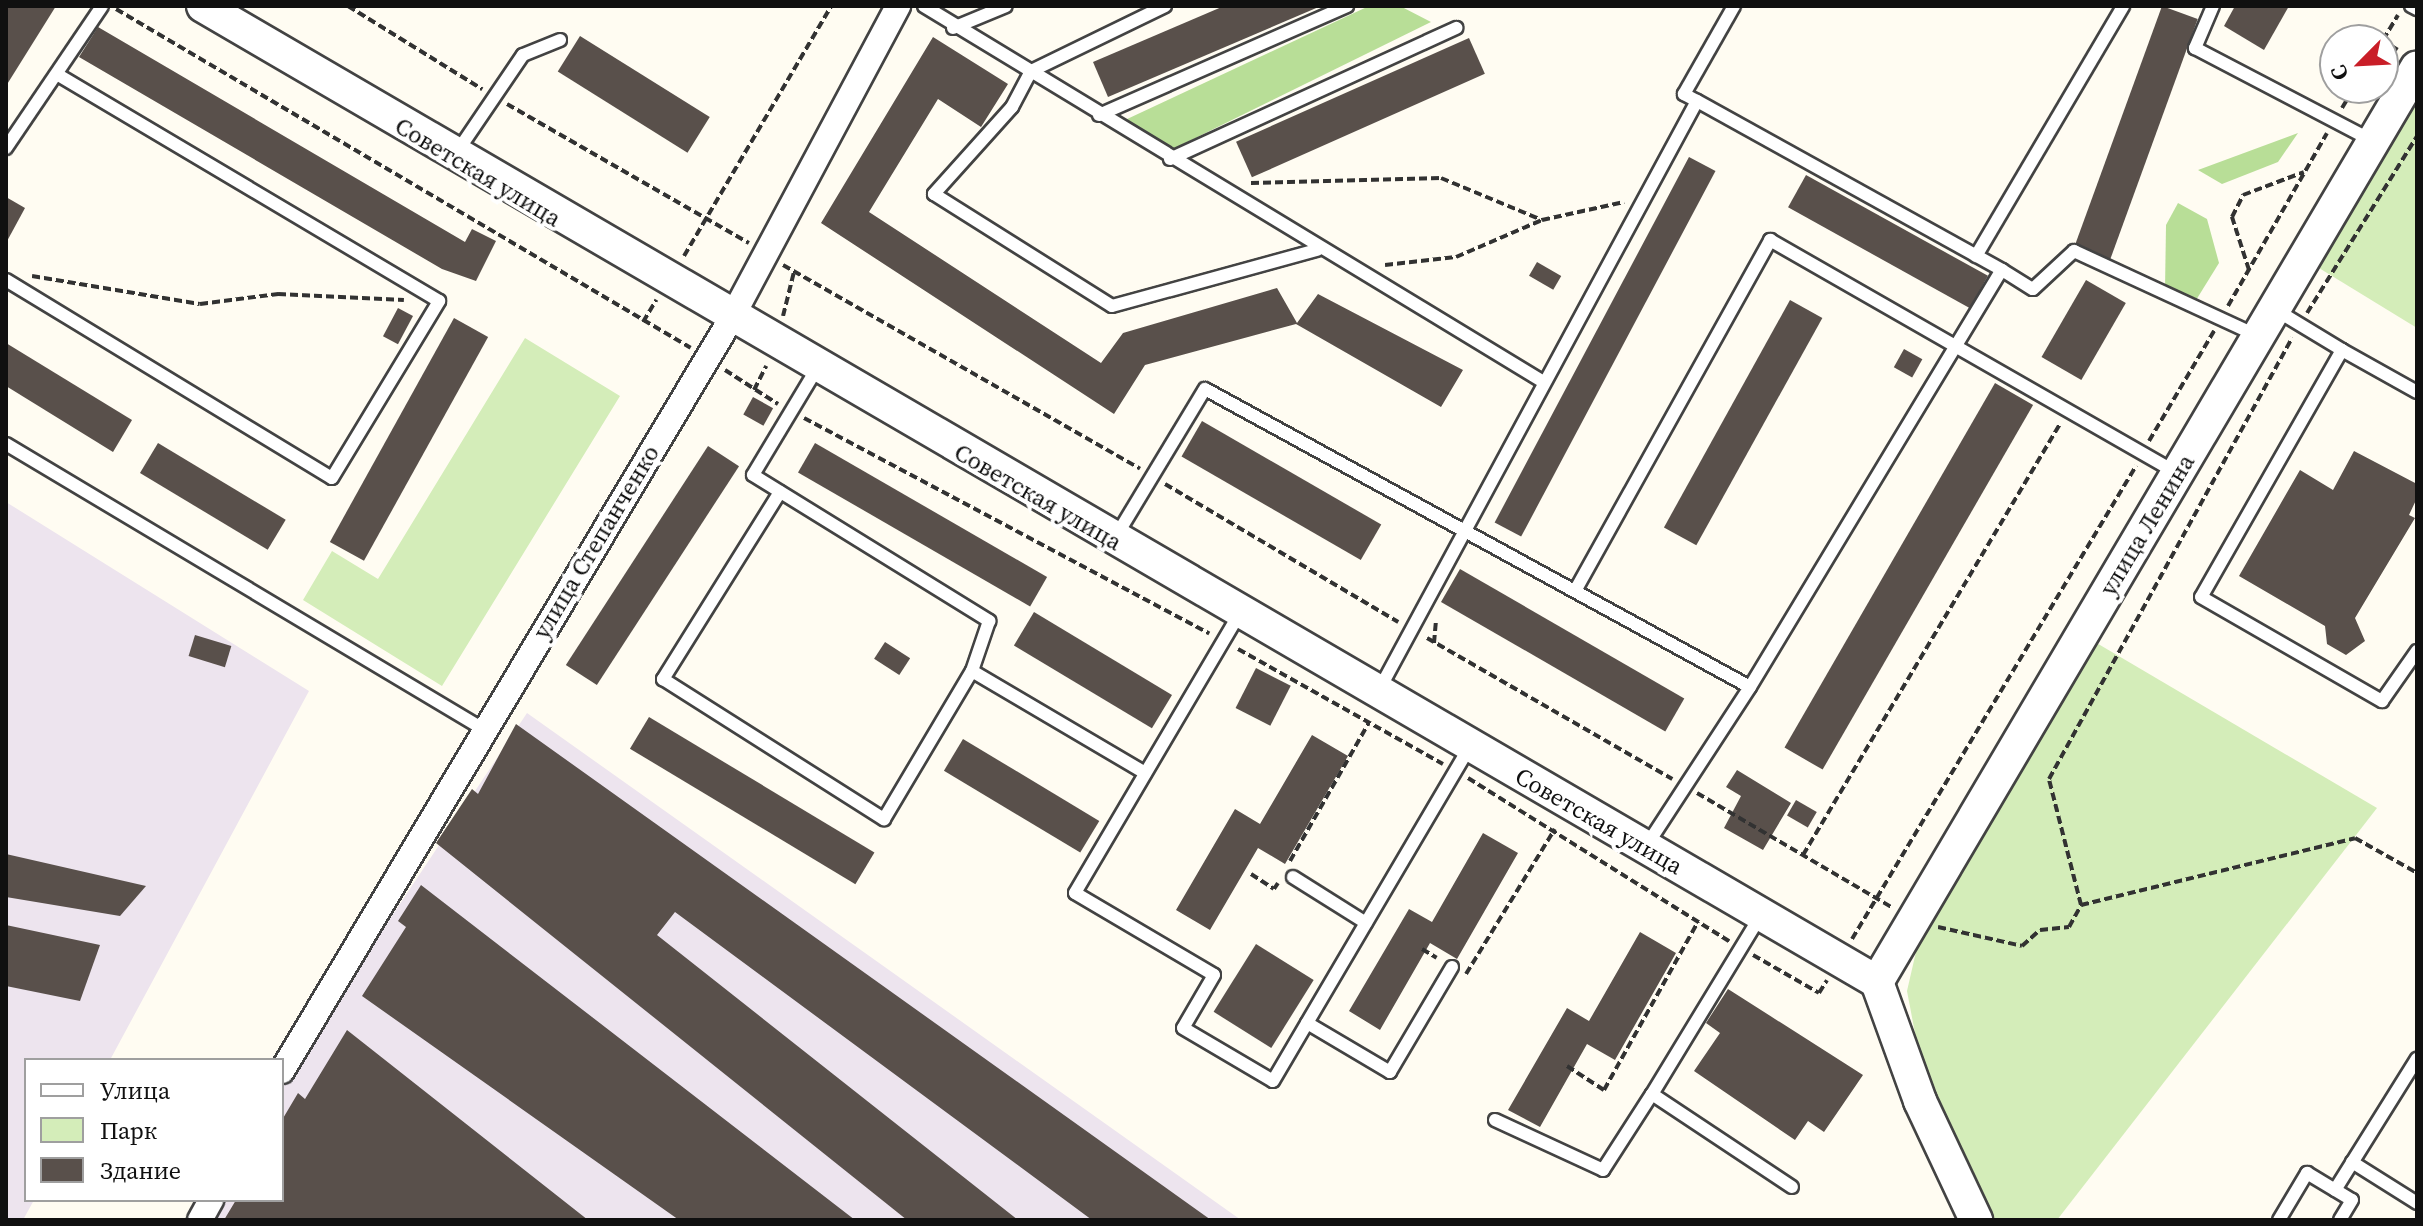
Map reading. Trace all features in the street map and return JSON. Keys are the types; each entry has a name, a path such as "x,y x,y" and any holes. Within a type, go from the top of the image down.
{"street":[{"name":"Советская улица","path":"203,6 454,158 816,370 1379,690 1462,758 1645,848 1877,982"},
{"name":"улица Степанченко","path":"284,1068 483,729 731,319 898,6"},
{"name":"улица Ленина","path":"1877,982 2258,336 2287,317 2373,141 2417,67"},
{"path":"1877,982 1920,1101 1976,1220"},
{"path":"200,1220 210,1202"}],"lane":[{"path":"6,148 60,76 102,6"},
{"path":"924,6 953,28 1031,71 1317,250 1355,269 1542,381"},
{"path":"953,28 1006,6"},
{"path":"1165,6 1031,71 1012,107 934,194 1051,273 1112,306 1317,250"},
{"path":"1099,115 1347,6"},
{"path":"1734,6 1684,94 2033,289 2074,251 2258,336"},
{"path":"1976,256 2123,6"},
{"path":"2213,6 2195,48 2373,141"},
{"path":"2411,6 2417,9"},
{"path":"1170,159 1456,28"},
{"path":"454,158 492,96 523,55 560,40"},
{"path":"6,280 332,478 439,301 60,76"},
{"path":"1379,690 1542,381 1697,101"},
{"path":"1575,591 1770,240 2177,473"},
{"path":"1645,848 1689,788 2002,270"},
{"path":"2287,317 2417,392"},
{"path":"2342,350 2201,597 2382,701 2417,651"},
{"path":"780,492 663,679 884,819 972,671 989,621 753,475 816,370"},
{"path":"1114,540 1205,389 1750,687"},
{"path":"6,444 483,729"},
{"path":"1241,611 1075,893 1214,975 1183,1028 1273,1081 1462,758"},
{"path":"972,671 1145,773"},
{"path":"1293,877 1366,923"},
{"path":"1495,1120 1603,1170 1761,915"},
{"path":"1307,1023 1390,1072 1452,967"},
{"path":"2335,1190 2417,1059"},
{"path":"1652,1094 1792,1187"},
{"path":"2352,1162 2417,1203"},
{"path":"2279,1220 2307,1173 2352,1200 2340,1220"}],"path":[{"path":"111,6 708,357 791,411 1222,640 1368,724 1462,758 1555,829 1698,922 1819,993 2222,318 2344,104"},
{"path":"348,6 492,96 709,217 766,254 1913,921 2022,946 2040,930 2069,927 2081,905 2049,779 2287,317 2417,136"},
{"path":"709,217 831,6"},
{"path":"2393,24 2404,6"},
{"path":"2249,270 2232,217 2243,195 2304,172"},
{"path":"1213,184 1441,178 1542,220"},
{"path":"1355,269 1456,257 1542,220 1642,198"},
{"path":"20,274 200,304 278,294 439,301"},
{"path":"1803,855 2069,409"},
{"path":"1251,874 1274,889 1368,724"},
{"path":"1422,949 1471,976 1555,829"},
{"path":"2081,905 2355,838 2417,873"},
{"path":"1567,1066 1604,1090 1698,922"}],"shaded area":[{"path":"6,502 309,691 111,1058 24,1058 24,1202 33,1202 23,1220 6,1220"},
{"path":"527,713 1241,1220 201,1220 212,1202 284,1202 284,1078"}],"green space":[{"path":"1369,6 1400,6 1431,22 1173,149 1125,120"},
{"path":"2417,69 2417,328 2301,257 2395,104 2399,104 2399,98"},
{"path":"2298,133 2278,162 2222,184 2198,170"},
{"path":"2178,203 2207,219 2219,263 2193,305 2165,289 2166,225"},
{"path":"525,338 620,396 442,686 303,600 332,551 378,579"},
{"path":"2083,635 2377,808 2057,1220 1994,1220 1922,1070 1907,991 1918,943"}],"building":[{"path":"6,6 56,6 6,86"},
{"path":"1224,6 1321,6 1108,97 1093,62"},
{"path":"2162,6 2198,19 2110,260 2074,248"},
{"path":"2235,6 2289,6 2264,50 2224,26"},
{"path":"98,27 465,242 472,229 496,241 476,281 442,269 79,57"},
{"path":"580,36 710,117 687,153 558,72"},
{"path":"933,37 1008,84 981,127 938,99 869,212 1101,363 1123,333 1277,288 1297,323 1318,294 1463,370 1441,407 1296,324 1145,365 1114,414 821,223"},
{"path":"1469,38 1485,74 1252,177 1236,142"},
{"path":"1689,157 1715,171 1521,537 1495,523"},
{"path":"1806,175 1988,276 1970,308 1788,207"},
{"path":"6,197 25,208 6,243"},
{"path":"1537,262 1561,276 1553,290 1529,276"},
{"path":"2086,280 2126,303 2081,380 2042,357"},
{"path":"1790,300 1822,318 1696,545 1664,527"},
{"path":"398,308 413,316 398,344 383,336"},
{"path":"454,318 488,337 364,561 330,542"},
{"path":"6,343 132,420 113,452 6,386"},
{"path":"1904,349 1922,359 1912,378 1894,367"},
{"path":"1995,383 2033,405 1823,770 1784,748"},
{"path":"753,397 773,408 763,426 743,414"},
{"path":"1202,421 1381,524 1361,560 1182,457"},
{"path":"158,443 286,520 268,550 140,473"},
{"path":"815,443 1047,577 1030,606 798,472"},
{"path":"708,446 739,466 597,685 566,665"},
{"path":"2354,451 2417,484 2417,498 2409,515 2415,518 2355,618 2365,641 2346,655 2327,644 2325,626 2239,576 2300,470 2333,490"},
{"path":"1460,569 1684,698 1665,731 1441,602"},
{"path":"1034,612 1172,695 1152,728 1014,645"},
{"path":"195,635 231,646 225,667 189,656"},
{"path":"885,642 910,658 899,675 874,659"},
{"path":"1256,668 1291,686 1270,726 1236,708"},
{"path":"649,717 874,852 855,884 630,749"},
{"path":"516,724 1211,1220 1092,1220 675,912 657,935 1018,1220 907,1220 436,843 472,789 478,794"},
{"path":"1312,735 1348,756 1285,864 1258,848 1210,930 1176,910 1235,809 1260,824"},
{"path":"963,739 1099,821 1080,853 944,771"},
{"path":"1737,770 1791,803 1763,850 1724,828 1741,796 1726,787"},
{"path":"1796,800 1817,812 1808,828 1787,816"},
{"path":"1483,833 1518,853 1457,959 1430,943 1380,1030 1349,1011 1409,909 1432,922"},
{"path":"6,854 146,886 120,916 6,897"},
{"path":"421,885 855,1220 679,1220 362,996 406,927 398,921"},
{"path":"6,925 100,945 80,1001 6,986"},
{"path":"1640,932 1676,953 1615,1060 1587,1044 1540,1127 1508,1110 1567,1008 1589,1021"},
{"path":"1256,944 1314,980 1271,1048 1214,1012"},
{"path":"1728,989 1863,1075 1824,1132 1808,1121 1795,1140 1694,1071 1720,1033 1706,1023"},
{"path":"347,1030 588,1220 224,1220 235,1202 284,1202 284,1117 298,1093 305,1099"}]}
